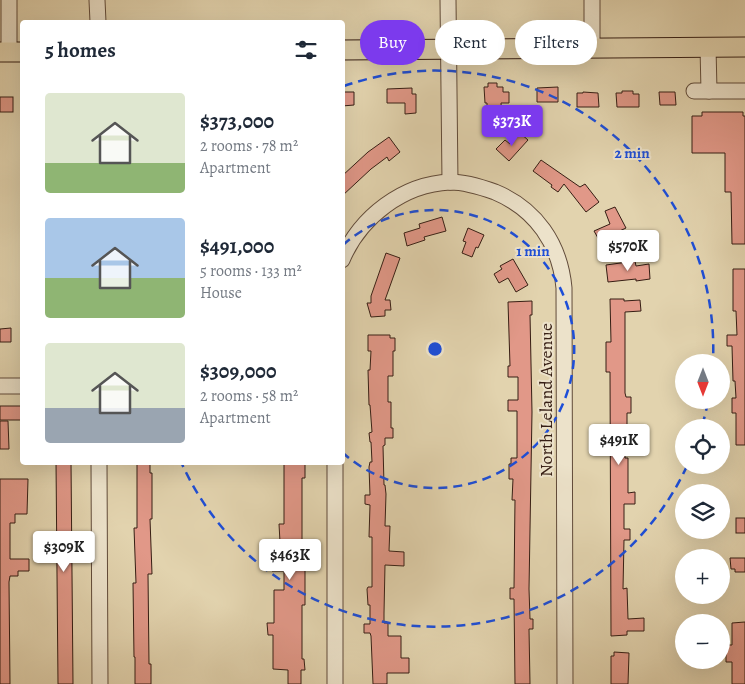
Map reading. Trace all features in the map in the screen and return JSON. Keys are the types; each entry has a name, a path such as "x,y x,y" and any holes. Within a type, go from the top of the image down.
{"main road":[{"path":"597,48 745,47"},
{"path":"345,50 435,49"}],"street":[{"path":"9,0 11,52"},
{"path":"98,0 98,20"},
{"path":"448,0 448,20"},
{"path":"592,0 592,20"},
{"path":"708,47 702,91 745,91"},
{"path":"448,65 450,182"},
{"name":"North Leland Avenue","path":"345,254 360,229 393,200 412,191 450,182 471,184 502,195 524,209 540,224 549,237 558,256 562,272 564,298 565,684"},
{"path":"0,386 20,386"},
{"path":"99,465 100,684"},
{"path":"335,465 335,684"}],"building":[{"path":"488,83 497,83 497,87 503,87 503,92 509,92 509,103 501,103 502,119 487,120 487,103 485,103 484,87 488,87"},
{"path":"558,87 558,102 537,102 537,88"},
{"path":"412,88 412,94 416,94 416,113 405,114 405,103 387,103 387,89"},
{"path":"622,91 633,91 633,94 639,94 639,107 617,107 616,93 622,93"},
{"path":"345,92 354,92 354,105 345,106"},
{"path":"659,92 675,92 676,105 660,105"},
{"path":"577,93 598,93 599,107 577,107"},
{"path":"0,97 13,97 13,112 0,112"},
{"path":"702,112 743,112 743,116 745,116 745,244 732,244 731,192 725,192 725,153 692,153 692,116 702,116"},
{"path":"520,133 528,140 509,161 496,149 505,140 510,144"},
{"path":"389,137 400,152 389,161 387,157 345,193 345,173 368,152"},
{"path":"541,160 580,187 585,184 599,202 586,212 564,184 558,192 551,187 552,185 533,171"},
{"path":"615,207 626,228 611,235 613,240 602,245 594,231 610,224 605,211"},
{"path":"442,217 446,231 424,237 425,240 407,246 404,233 420,228 419,224"},
{"path":"468,228 484,235 472,257 462,253 466,242 463,241"},
{"path":"386,253 400,258 385,300 390,300 391,310 385,310 385,316 371,317 367,303 371,303 371,296"},
{"path":"513,259 528,285 516,292 508,278 499,283 494,274 502,269 500,266"},
{"path":"635,261 636,266 649,264 650,279 608,282 606,265"},
{"path":"733,269 745,269 745,445 736,445 736,413 732,413 732,398 736,398 735,381 733,381 732,346 727,346 727,335 737,335 736,311 733,311"},
{"path":"610,299 624,299 624,301 640,300 641,311 625,312 625,393 626,397 631,397 631,413 627,413 627,433 624,433 625,458 628,458 628,493 635,492 635,504 624,504 624,529 630,529 630,540 624,540 623,589 627,588 628,619 644,618 644,631 627,631 627,635 611,636 610,372 606,372 606,342 611,342"},
{"path":"532,301 532,315 530,315 532,412 529,589 530,619 533,619 533,629 529,629 530,684 515,684 514,599 510,599 510,588 514,588 515,500 512,500 513,479 509,479 509,464 511,464 511,458 517,458 517,411 508,411 508,400 518,400 518,377 508,377 508,366 510,366 508,302"},
{"path":"11,328 11,342 0,342 0,329"},
{"path":"368,335 390,335 390,338 395,338 393,376 388,376 388,402 391,402 393,438 385,438 385,445 383,446 386,494 385,526 390,526 389,551 404,552 404,566 385,565 384,623 388,623 388,636 401,636 401,658 409,658 409,673 387,673 387,684 373,684 371,636 370,633 364,633 364,624 370,624 370,605 368,605 367,589 372,587 372,537 369,537 370,505 365,504 365,495 370,495 369,467 370,462 372,462 369,433 372,432 368,370 370,370 371,351 368,351"},
{"path":"0,406 20,406 20,420 0,420"},
{"path":"0,421 8,421 9,449 0,449"},
{"path":"56,465 71,465 73,684 58,684"},
{"path":"137,465 150,465 150,473 152,473 152,519 150,519 152,574 148,574 151,684 135,684 133,583 136,583 134,528 137,528"},
{"path":"284,465 305,465 305,478 302,478 302,565 305,565 305,605 302,605 302,659 304,659 305,670 301,670 301,684 288,684 288,670 273,669 273,635 268,635 267,623 274,623 274,590 284,590 284,571 272,571 272,561 284,561 285,542 280,542 279,524 284,524"},
{"path":"0,479 28,479 27,514 15,514 15,523 10,523 10,559 29,559 29,571 18,571 18,576 10,576 10,684 0,684"},
{"path":"736,518 745,518 745,533 736,533"},
{"path":"730,558 745,558 745,572 735,572 735,569 731,569"},
{"path":"745,622 745,684 732,684 730,645 732,645 732,623"},
{"path":"614,652 629,653 628,684 611,684 611,656 614,656"}]}
